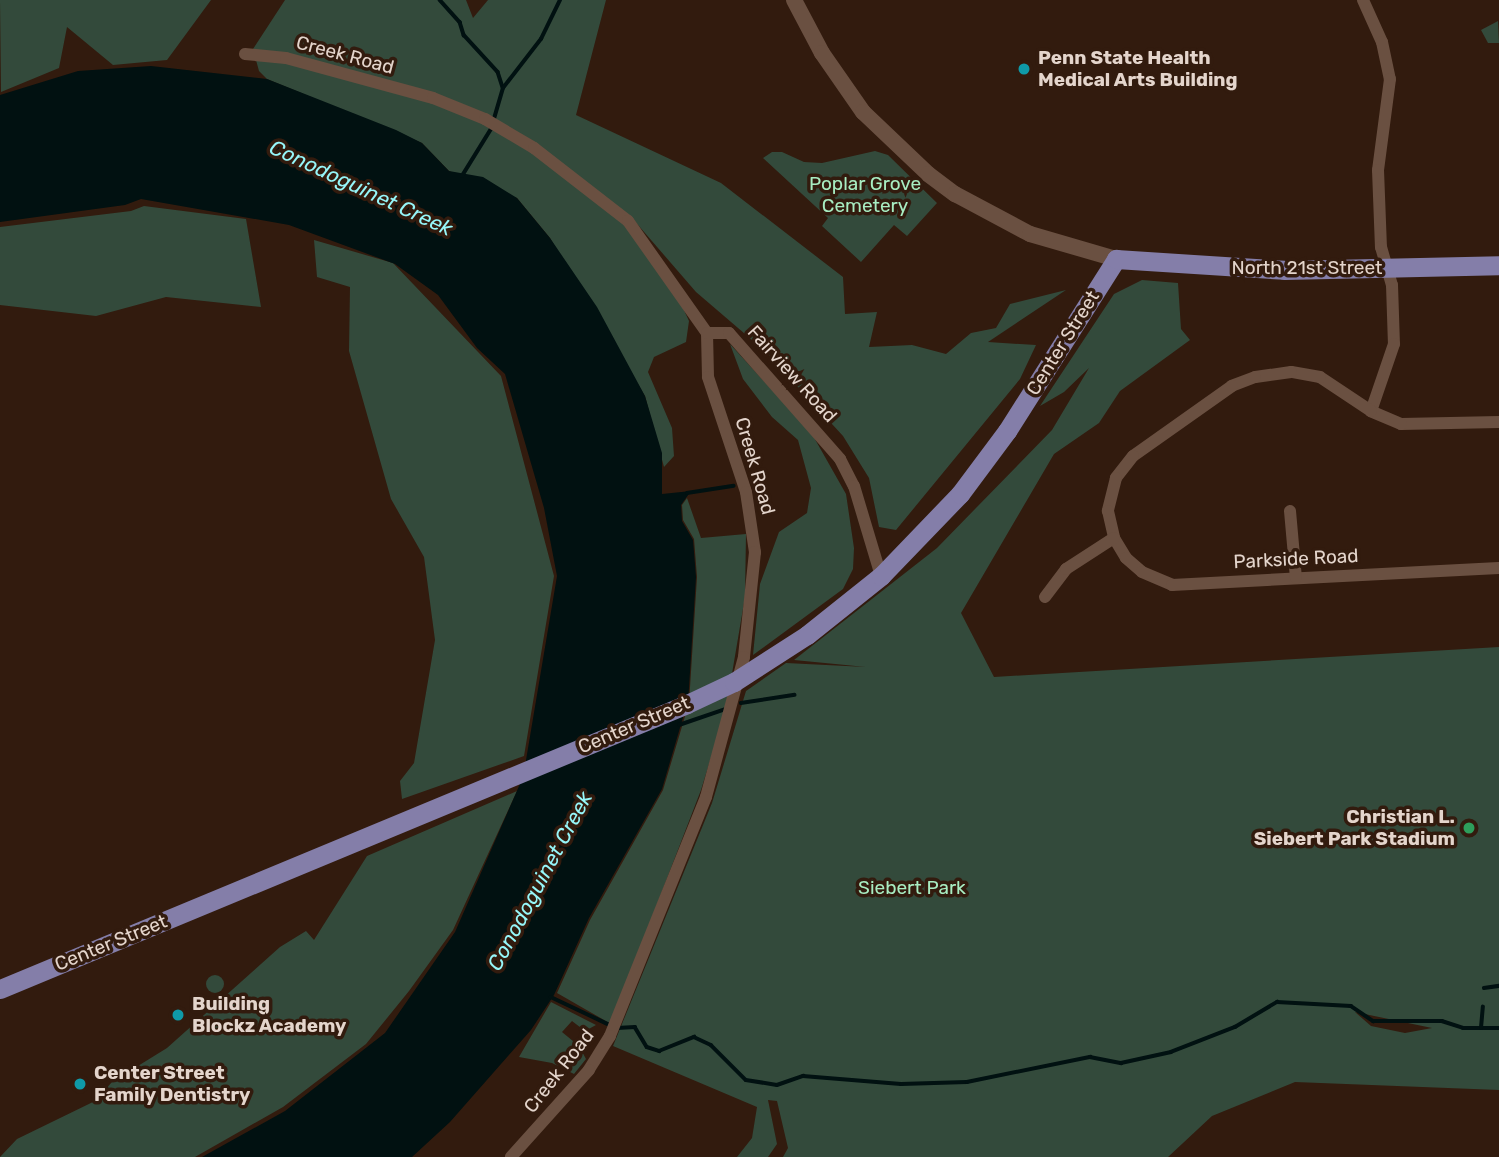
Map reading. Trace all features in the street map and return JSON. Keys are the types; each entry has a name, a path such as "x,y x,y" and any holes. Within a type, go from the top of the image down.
{"main road":[{"name":"North 21st Street","path":"1116,259 1231,269 1499,265"},
{"name":"Center Street","path":"0,989 687,704 734,682 807,635 881,576 934,524 985,463 1116,259"}],"street":[{"path":"794,0 822,54 863,112 928,174 955,194 1030,233 1116,259"},
{"path":"1363,0 1382,42 1390,79 1378,170 1381,247 1388,268 1392,353 1371,411"},
{"name":"Creek Road","path":"244,54 286,58 433,98 485,119 534,148 628,221 707,333 708,377 746,492 753,528 753,582 744,657 706,797 610,1036 589,1070 510,1157"},
{"name":"Fairview Road","path":"707,333 729,333 840,459 854,486 881,576"},
{"path":"1045,597 1066,569 1114,538 1109,502 1124,466 1152,441 1244,380 1279,372 1307,374 1332,383 1371,411 1414,426 1499,422"},
{"path":"1290,512 1296,578"},
{"name":"Parkside Road","path":"1114,538 1135,568 1172,585 1499,568"}],"green space":[{"path":"0,0 211,0 167,60 113,65 67,27 59,68 1,92"},
{"path":"285,0 466,0 473,18 488,0 606,0 576,115 721,183 843,277 845,314 877,312 869,347 912,345 946,354 971,333 996,328 1010,304 1066,290 988,342 1036,345 1020,379 896,530 879,527 869,478 843,436 765,351 696,292 632,218 624,224 677,295 689,321 686,342 654,357 648,372 672,428 674,456 664,467 645,396 550,238 517,198 449,171 422,143 267,79 259,71 253,49"},
{"path":"1498,21 1499,43 1488,43 1481,30"},
{"name":"Poplar Grove Cemetery","path":"875,151 888,155 937,203 907,236 894,225 861,262 822,226 828,218 763,158 772,152 782,152 804,162 822,163"},
{"path":"144,206 246,219 261,307 166,297 96,316 0,305 0,227 131,211"},
{"path":"314,240 393,263 501,376 554,576 524,756 402,799 400,781 414,763 435,640 424,557 391,499 349,351 350,287 317,277"},
{"name":"Siebert Park","path":"1142,280 1178,283 1181,329 1190,340 1120,391 1099,423 1054,454 961,613 994,677 1499,647 1499,1090 1295,1082 1212,1116 1168,1157 783,1157 788,1148 777,1101 768,1100 777,1144 768,1157 737,1157 752,1138 757,1107 613,1046 712,803 746,691 786,663 866,667 794,660 937,548 1052,430 1089,368 1064,392 1040,406 1114,294","holes":["1355,1012 1432,1028 1405,1033 1371,1026"]},
{"path":"730,344 812,434 846,494 854,548 853,569 843,589 753,655 760,584 779,532 807,513 811,488 798,440 772,417 743,379"},
{"path":"687,498 701,538 746,534 745,597 726,709 701,790 611,1024 557,993 590,920 663,790 689,703 697,577 694,539 683,520 682,505"},
{"path":"517,791 453,930 409,991 366,1044 283,1107 195,1157 0,1157 17,1139 95,1101 112,1082 167,1048 280,947 306,931 314,940 367,856"},
{"path":"215,975 221,978 224,984 221,990 215,993 209,990 206,984 209,978"},
{"path":"551,1002 596,1025 585,1031 572,1021 562,1032 579,1046 586,1059 574,1074 552,1063 519,1057"}],"water":[{"name":"Conodoguinet Creek","path":"151,66 267,79 396,130 422,143 449,171 483,177 517,198 550,238 597,307 645,396 662,453 662,494 691,491 681,505 682,521 693,540 696,577 688,703 524,772 557,576 544,508 505,374 477,348 438,295 395,264 289,225 141,199 125,205 0,222 0,95 78,71"},
{"name":"Conodoguinet Creek","path":"687,704 662,789 589,918 554,995 531,1030 450,1122 412,1157 202,1157 285,1111 385,1033 455,932 523,777"}],"waterway":[{"path":"440,0 460,22 464,35 498,72 503,87"},
{"path":"462,176 491,129 503,88 541,39 560,0"},
{"path":"687,493 733,486"},
{"path":"741,703 794,695"},
{"path":"679,725 726,709"},
{"path":"1484,988 1499,986"},
{"path":"551,997 610,1025"},
{"path":"617,1028 635,1027 647,1047 659,1051 694,1037 711,1045 746,1080 777,1085 803,1076 901,1084 967,1082 1090,1057 1121,1063 1171,1052 1235,1027 1277,1002 1351,1006 1373,1021 1442,1021 1463,1028 1499,1028"},
{"path":"1481,1028 1483,1007"}],"place":[{"name":"Penn State Health Medical Arts Building","path":"1024,69"},
{"name":"Christian L. Siebert Park Stadium","path":"1469,828"},
{"name":"Building Blockz Academy","path":"178,1015"},
{"name":"Center Street Family Dentistry","path":"80,1084"}]}
